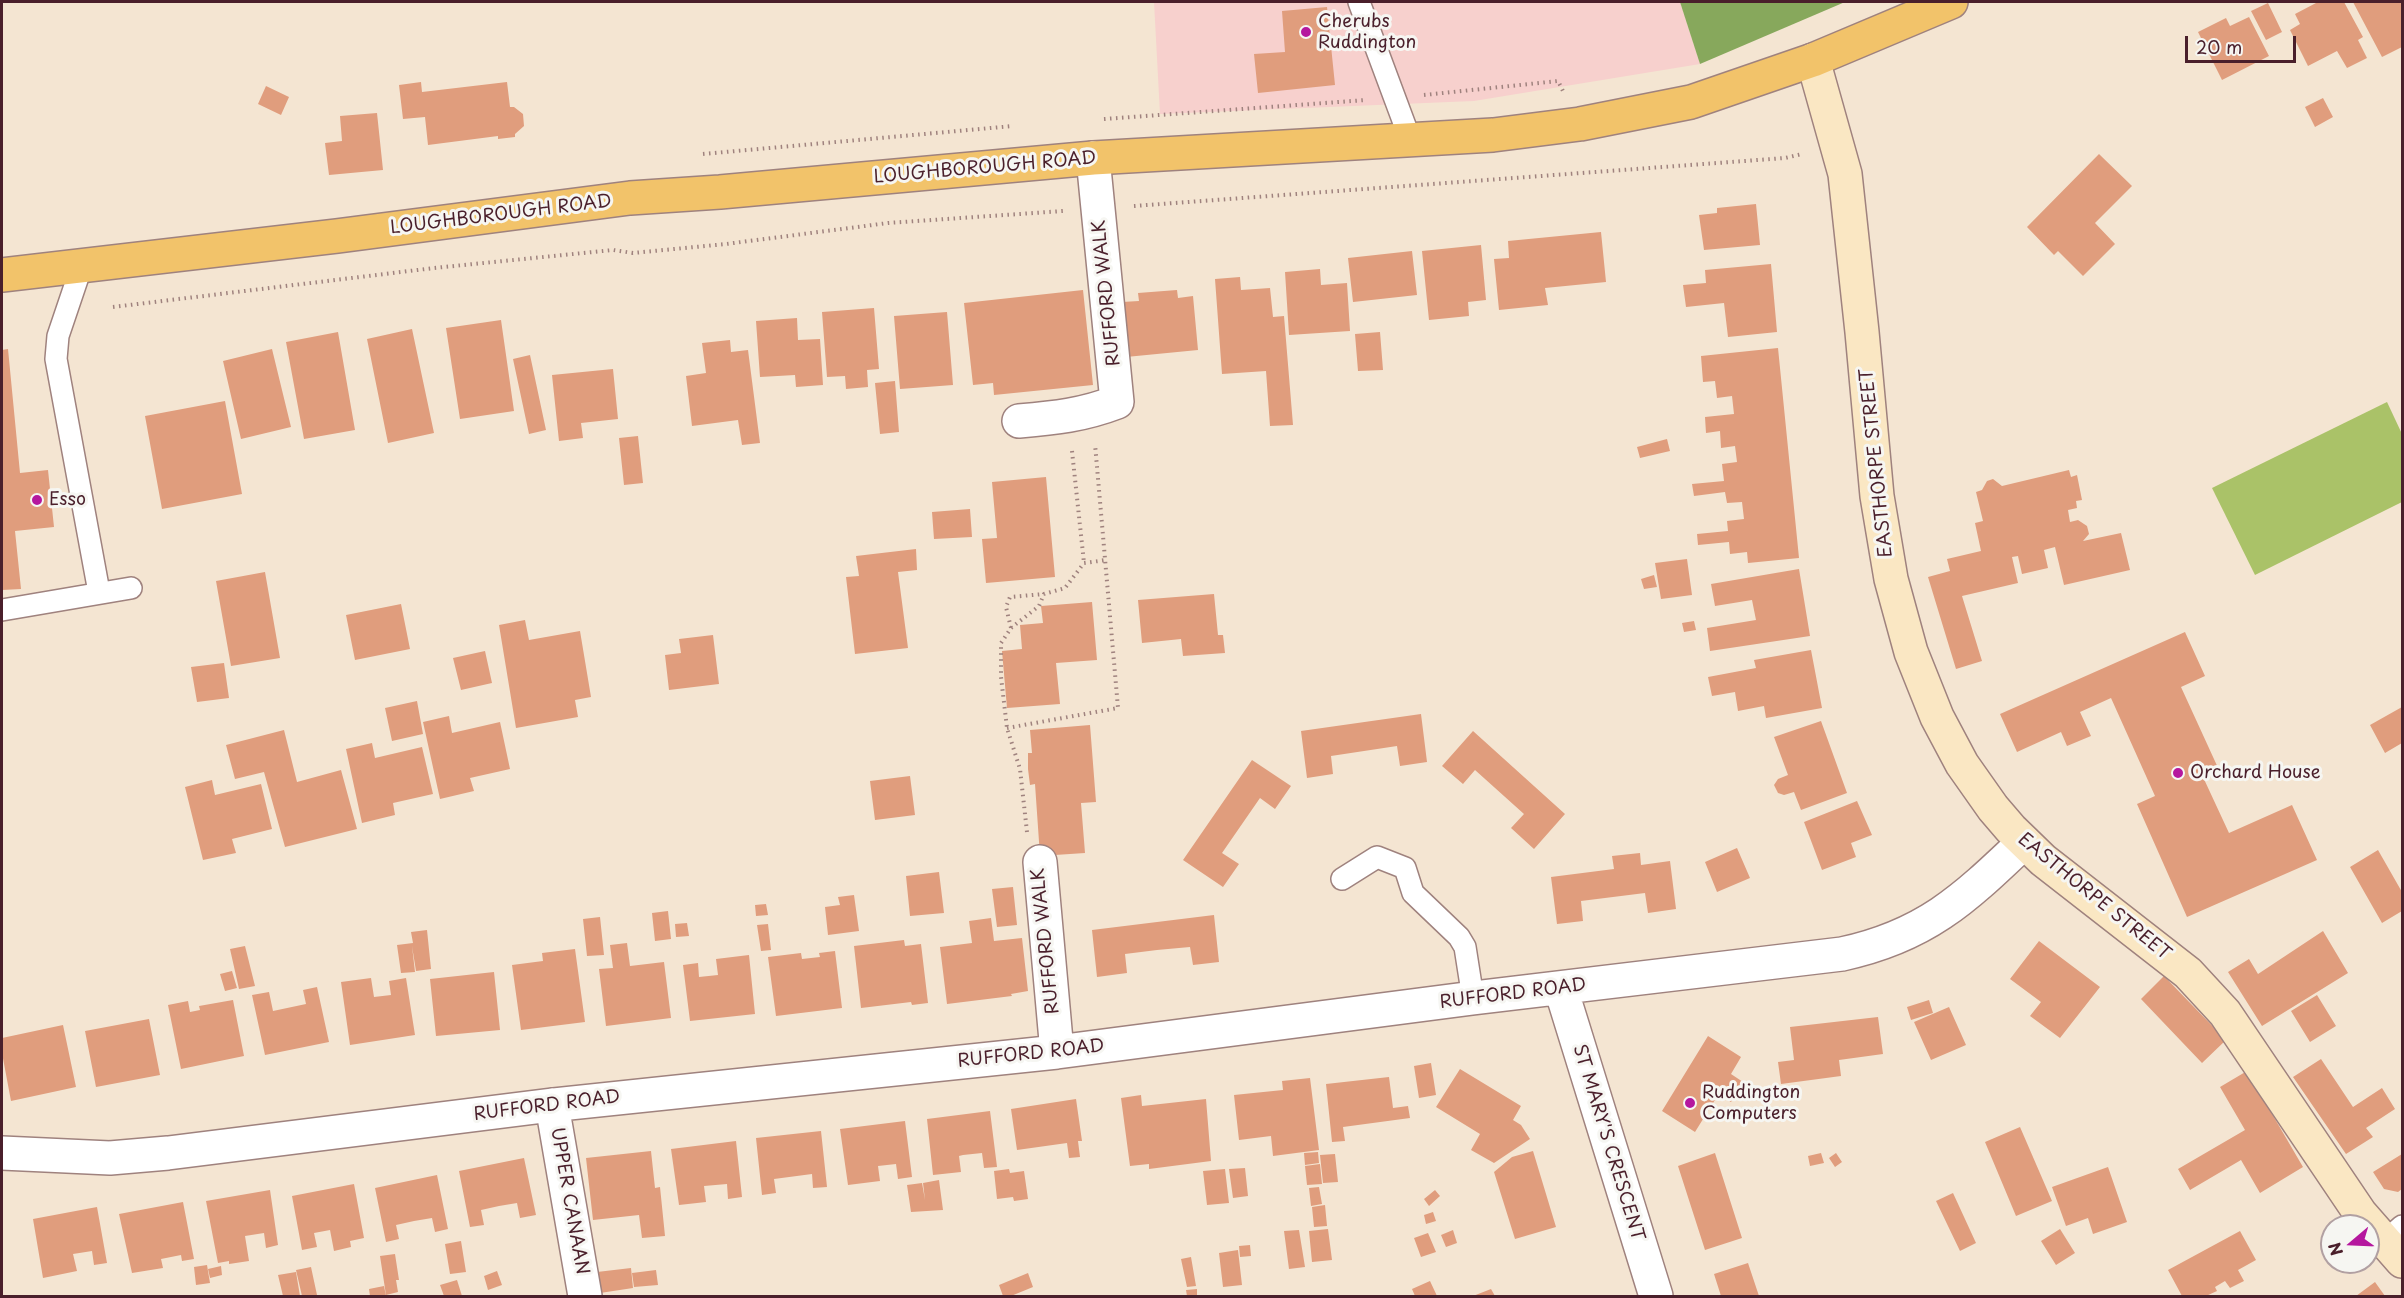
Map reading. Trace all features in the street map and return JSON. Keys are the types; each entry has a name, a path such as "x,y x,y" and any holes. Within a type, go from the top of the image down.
{"main road":[{"name":"LOUGHBOROUGH ROAD","path":"2,275 337,236 630,198 1093,158 1493,135 1569,125 1691,102 1813,60 1951,2"}],"street":[{"name":"EASTHORPE STREET","path":"1813,60 1845,174 1877,496 1887,561 1898,608 1918,673 1937,717 1962,764 1993,808 2024,842 2043,860 2200,984 2230,1019 2360,1213 2397,1243"},
{"name":"RUFFORD WALK","path":"1019,421 1081,414 1117,402 1093,158"},
{"name":"RUFFORD ROAD","path":"2,1154 110,1158 156,1154 552,1105 1057,1053 1473,998 1842,954 1884,943 1917,929 1950,909 2024,842"},
{"name":"RUFFORD WALK","path":"1040,862 1057,1053"},
{"name":"ST MARY'S CRESCENT","path":"1561,989 1656,1296"},
{"name":"UPPER CANAAN","path":"552,1105 585,1296"}],"lane":[{"path":"1359,2 1410,139"},
{"path":"82,265 58,336 56,359 99,592"},
{"path":"2,610 131,588"},
{"path":"1342,879 1377,857 1405,868 1413,893 1459,937 1465,947 1473,998"}],"path":[{"path":"113,307 434,268 613,250 633,253 726,244 888,223 1785,158 1838,145"},
{"path":"1081,414 1080,540 1084,563 1106,560"},
{"path":"1007,728 1118,708 1106,560 1081,414"},
{"name":"RUFFORD WALK","path":"1011,628 1006,607 1010,597 1044,594 1065,588 1084,563"},
{"name":"RUFFORD WALK","path":"1040,862 1030,856 1020,770 1007,728 1001,677 1001,643 1011,628 1039,606 1044,594"}],"shaded area":[{"path":"1154,2 1680,2 1700,64 1474,101 1160,114"}],"green space":[{"path":"1680,2 1845,2 1700,64"},
{"path":"2387,402 2402,434 2402,502 2255,575 2212,488"}],"building":[{"path":"2315,2 2344,2 2363,37 2358,40 2367,58 2347,68 2337,51 2308,66 2290,30 2300,24 2295,14"},
{"path":"2353,2 2402,2 2402,47 2382,57"},
{"path":"2268,3 2282,32 2266,40 2251,11"},
{"name":"Cherubs Ruddington","path":"1327,7 1335,85 1258,93 1254,54 1285,52 1282,11"},
{"path":"2249,17 2269,56 2222,80 2198,32 2226,18 2230,26"},
{"path":"421,82 422,92 507,82 510,107 514,107 523,114 524,126 515,134 515,137 498,139 498,136 428,145 425,117 403,119 399,85"},
{"path":"266,86 289,97 281,115 258,104"},
{"path":"2323,98 2333,117 2315,127 2305,107"},
{"path":"377,113 383,170 329,175 325,143 342,141 340,116"},
{"path":"2099,154 2132,186 2095,223 2115,244 2083,276 2058,251 2054,255 2027,227"},
{"path":"1756,204 1760,245 1704,250 1699,215 1717,213 1717,208"},
{"path":"1601,232 1606,282 1545,288 1548,305 1499,310 1494,259 1509,258 1508,241"},
{"path":"1481,245 1486,300 1468,302 1469,316 1429,320 1422,251"},
{"path":"1412,251 1417,295 1353,302 1348,258"},
{"path":"1771,264 1777,332 1728,337 1724,303 1686,307 1683,285 1706,283 1705,270"},
{"path":"1320,269 1321,285 1347,283 1350,331 1289,335 1285,272"},
{"path":"1240,277 1241,290 1270,288 1273,317 1284,316 1293,425 1270,426 1266,371 1222,374 1215,279"},
{"path":"1083,290 1093,385 994,395 993,383 973,385 964,303"},
{"path":"1177,290 1178,298 1193,296 1198,350 1126,357 1122,302 1139,301 1138,293"},
{"path":"874,308 879,369 867,370 868,387 846,389 845,376 827,377 822,312"},
{"path":"947,312 953,385 900,389 894,316"},
{"path":"797,318 798,340 820,339 823,385 796,387 795,375 760,377 756,321"},
{"path":"501,320 514,411 460,419 446,328"},
{"path":"412,329 434,433 388,443 367,339"},
{"path":"338,332 355,430 304,439 286,342"},
{"path":"1380,332 1383,370 1358,371 1355,334"},
{"path":"730,340 731,352 748,350 760,443 742,445 738,420 692,426 686,376 706,373 702,343"},
{"path":"1778,348 1799,558 1748,563 1747,552 1730,554 1729,542 1698,545 1697,534 1728,531 1727,521 1744,519 1742,502 1727,503 1725,492 1694,496 1692,484 1724,481 1722,464 1737,462 1735,446 1721,448 1720,431 1706,433 1705,417 1734,414 1732,396 1717,398 1715,381 1703,382 1701,356"},
{"path":"8,349 20,473 48,470 54,527 15,531 21,589 2,590 2,350"},
{"path":"272,349 291,427 241,439 223,361"},
{"path":"530,355 546,430 529,434 513,359"},
{"path":"613,369 618,419 581,423 583,438 559,441 552,375"},
{"path":"895,381 899,432 880,434 875,383"},
{"path":"225,401 242,494 162,509 145,416"},
{"path":"638,436 643,483 624,485 619,438"},
{"path":"1667,439 1670,451 1640,458 1637,447"},
{"path":"2069,470 2071,477 2077,475 2082,500 2076,501 2077,508 2068,510 2070,522 2078,520 2087,526 2089,534 2083,541 2121,533 2130,570 2064,585 2055,547 2044,550 2048,568 2022,574 2018,556 2012,557 2018,583 1962,596 1982,661 1956,669 1928,577 1950,571 1947,559 1981,551 1975,523 1983,521 1976,492 1982,490 1987,481 1993,479 2002,486"},
{"path":"1046,477 1055,577 986,583 982,539 997,538 992,482"},
{"path":"970,509 972,537 934,539 932,512"},
{"path":"916,549 917,570 898,572 908,648 855,654 846,577 859,576 856,556"},
{"path":"1687,559 1692,595 1661,599 1655,563"},
{"path":"1799,569 1810,636 1710,651 1707,628 1756,620 1752,600 1715,606 1711,584"},
{"path":"265,572 280,658 231,666 216,581"},
{"path":"1654,575 1657,587 1644,589 1641,579"},
{"path":"1214,594 1218,635 1223,635 1225,653 1183,656 1181,639 1142,643 1138,600"},
{"path":"1092,602 1097,660 1056,663 1060,704 1007,708 1002,651 1022,649 1020,625 1043,623 1041,606"},
{"path":"401,604 410,649 355,660 346,615"},
{"path":"525,620 529,640 580,631 591,697 575,700 578,717 516,728 499,625"},
{"path":"1694,621 1696,630 1684,632 1682,623"},
{"name":"Orchard House","path":"2185,632 2205,676 2181,687 2219,770 2203,777 2229,833 2292,805 2317,860 2187,917 2137,804 2155,796 2111,698 2080,712 2091,736 2067,746 2061,732 2017,752 2000,714"},
{"path":"713,635 719,684 669,690 665,655 681,653 679,639"},
{"path":"1811,650 1822,708 1766,718 1764,706 1738,711 1735,692 1712,696 1708,677 1756,668 1754,660"},
{"path":"485,651 492,683 461,690 453,658"},
{"path":"224,663 229,698 197,702 191,667"},
{"path":"417,701 423,734 392,741 385,708"},
{"path":"2402,707 2402,743 2385,753 2370,725"},
{"path":"1421,714 1427,762 1400,766 1397,746 1331,756 1333,774 1307,778 1301,731"},
{"path":"449,716 452,733 500,722 510,769 470,778 474,791 440,799 423,722"},
{"path":"1821,721 1847,793 1801,810 1794,792 1784,795 1778,793 1774,785 1778,779 1788,775 1774,737"},
{"path":"1090,725 1096,802 1081,803 1085,853 1040,856 1035,784 1030,785 1028,769 1028,753 1032,753 1030,730"},
{"path":"284,730 297,782 341,770 357,829 285,847 264,772 235,779 226,745"},
{"path":"1473,731 1565,814 1534,849 1511,828 1524,814 1475,770 1463,784 1442,766"},
{"path":"372,743 375,758 422,747 433,794 393,803 395,815 362,823 346,749"},
{"path":"1252,760 1291,786 1275,809 1260,798 1222,853 1239,864 1223,887 1183,860"},
{"path":"910,776 915,815 875,820 870,781"},
{"path":"212,780 215,795 261,784 272,829 232,839 236,853 203,860 185,787"},
{"path":"1857,801 1872,835 1851,843 1856,857 1822,870 1804,822"},
{"path":"1737,848 1750,878 1717,892 1705,862"},
{"path":"2378,850 2402,892 2402,911 2382,923 2350,867"},
{"path":"1640,853 1641,865 1670,861 1676,909 1648,913 1645,893 1581,901 1583,921 1557,924 1551,877 1614,869 1612,856"},
{"path":"939,872 944,913 910,916 906,876"},
{"path":"1013,887 1017,925 997,927 992,889"},
{"path":"854,895 859,931 828,935 825,907 840,905 838,897"},
{"path":"766,904 768,915 756,916 755,905"},
{"path":"668,911 671,939 655,941 652,913"},
{"path":"1214,915 1219,962 1193,965 1190,947 1157,950 1125,954 1127,973 1097,977 1092,930"},
{"path":"600,917 604,955 587,956 583,919"},
{"path":"991,918 994,941 1022,938 1028,991 1011,994 1012,996 947,1004 940,947 972,943 969,921"},
{"path":"687,923 689,936 676,937 675,924"},
{"path":"768,924 771,950 761,951 757,925"},
{"path":"427,930 431,969 416,971 412,946 415,972 401,973 397,945 413,943 411,932"},
{"path":"2323,931 2348,973 2262,1026 2228,972 2249,959 2258,974"},
{"path":"904,940 905,946 921,944 928,1003 912,1005 911,1002 861,1008 854,946"},
{"path":"2039,941 2100,987 2060,1038 2030,1016 2041,1002 2010,979"},
{"path":"627,943 630,966 664,962 671,1018 606,1026 599,969 613,968 610,945"},
{"path":"245,946 255,986 239,989 230,949"},
{"path":"575,949 585,1022 521,1030 512,965 543,961 542,953"},
{"path":"835,951 842,1008 776,1016 768,957 801,953 802,959 820,957 819,953"},
{"path":"749,955 755,1014 690,1021 683,965 698,963 699,977 718,975 716,959"},
{"path":"232,971 237,988 225,991 220,974"},
{"path":"494,972 500,1030 436,1036 430,979"},
{"path":"2164,976 2226,1040 2202,1063 2141,999"},
{"path":"371,978 374,997 391,995 389,981 406,978 415,1035 350,1045 341,982"},
{"path":"317,987 329,1042 265,1055 252,995 269,992 273,1011 306,1004 303,990"},
{"path":"2317,995 2336,1026 2310,1042 2291,1011"},
{"path":"233,1000 244,1056 181,1069 168,1005 188,1001 190,1012 200,1010 199,1006"},
{"path":"1929,1000 1933,1013 1911,1020 1907,1007"},
{"path":"1949,1007 1966,1045 1931,1060 1914,1022"},
{"path":"1878,1017 1883,1054 1839,1060 1841,1076 1781,1084 1778,1062 1794,1060 1790,1027"},
{"path":"149,1019 160,1075 96,1087 85,1031"},
{"path":"63,1025 76,1087 11,1101 2,1053 2,1038"},
{"path":"1708,1036 1741,1057 1731,1074 1743,1082 1731,1102 1718,1095 1695,1132 1662,1111"},
{"path":"2321,1059 2353,1107 2382,1088 2395,1109 2366,1128 2373,1137 2346,1154 2293,1077"},
{"path":"1431,1063 1436,1095 1419,1098 1414,1066"},
{"path":"1460,1069 1521,1106 1513,1120 1521,1125 1530,1139 1494,1163 1471,1150 1480,1134 1436,1107"},
{"path":"2247,1071 2303,1167 2260,1193 2241,1160 2190,1190 2178,1169 2245,1130 2220,1087"},
{"path":"1389,1077 1393,1108 1408,1106 1410,1118 1343,1127 1345,1141 1332,1142 1326,1084"},
{"path":"1310,1078 1319,1150 1273,1156 1271,1136 1239,1140 1234,1095 1283,1090 1282,1081"},
{"path":"1141,1095 1142,1106 1206,1099 1211,1161 1149,1169 1149,1164 1130,1166 1121,1098"},
{"path":"1076,1099 1082,1141 1078,1141 1080,1157 1069,1158 1067,1143 1017,1150 1011,1109"},
{"path":"990,1111 997,1167 984,1168 982,1153 963,1155 959,1156 961,1172 933,1175 927,1119"},
{"path":"905,1121 912,1177 898,1179 896,1164 878,1166 880,1181 848,1185 840,1129"},
{"path":"2020,1127 2052,1201 2016,1216 1985,1142"},
{"path":"821,1131 827,1187 813,1188 812,1174 774,1179 776,1193 762,1195 756,1138"},
{"path":"736,1141 742,1197 728,1199 727,1184 704,1186 706,1202 679,1205 671,1149"},
{"path":"651,1151 655,1188 660,1187 665,1236 642,1238 639,1215 593,1220 586,1158"},
{"path":"1533,1151 1556,1227 1515,1239 1494,1172 1512,1157"},
{"path":"1318,1152 1319,1163 1305,1165 1304,1153"},
{"path":"1715,1153 1742,1238 1705,1250 1678,1166"},
{"path":"1821,1153 1824,1163 1810,1166 1808,1156"},
{"path":"1836,1153 1842,1162 1835,1167 1829,1158"},
{"path":"1335,1154 1338,1182 1323,1183 1320,1155"},
{"path":"2402,1154 2402,1189 2398,1192 2384,1189 2373,1172"},
{"path":"524,1158 536,1215 520,1218 517,1203 499,1206 481,1210 484,1225 470,1227 459,1171"},
{"path":"1320,1164 1322,1184 1307,1185 1305,1166"},
{"path":"2108,1167 2127,1222 2093,1234 2088,1218 2066,1226 2052,1187"},
{"path":"1245,1168 1248,1196 1233,1198 1229,1169"},
{"path":"1009,1169 1010,1173 1024,1171 1028,1199 1014,1201 1013,1197 997,1199 994,1171"},
{"path":"1225,1169 1229,1203 1207,1205 1203,1171"},
{"path":"437,1175 448,1229 435,1232 432,1218 414,1221 396,1225 399,1239 386,1242 375,1188"},
{"path":"939,1180 943,1210 911,1212 907,1185 922,1183 925,1200 923,1183"},
{"path":"354,1184 364,1238 350,1241 351,1247 334,1251 330,1230 314,1233 317,1247 302,1250 292,1196"},
{"path":"1319,1187 1322,1204 1311,1206 1309,1188"},
{"path":"270,1190 278,1245 266,1248 264,1233 245,1236 249,1261 218,1263 206,1201"},
{"path":"1435,1190 1440,1196 1429,1206 1424,1199"},
{"path":"1953,1193 1976,1243 1960,1251 1936,1201"},
{"path":"183,1202 194,1259 182,1261 181,1255 161,1259 163,1268 132,1273 119,1214"},
{"path":"1325,1205 1327,1226 1314,1227 1312,1207"},
{"path":"97,1207 107,1263 94,1265 92,1251 73,1254 77,1271 43,1278 33,1219"},
{"path":"1433,1212 1436,1221 1426,1224 1424,1215"},
{"path":"1328,1229 1332,1260 1312,1262 1309,1231"},
{"path":"2060,1229 2075,1253 2056,1265 2041,1241"},
{"path":"1299,1230 1305,1267 1289,1269 1284,1231"},
{"path":"1453,1230 1457,1243 1446,1247 1441,1235"},
{"path":"2240,1231 2256,1260 2238,1270 2244,1281 2230,1288 2225,1281 2215,1287 2217,1291 2206,1296 2182,1296 2168,1270"},
{"path":"1428,1233 1436,1252 1421,1257 1414,1238"},
{"path":"461,1241 466,1272 450,1274 445,1244"},
{"path":"1250,1245 1251,1256 1240,1257 1239,1246"},
{"path":"1238,1250 1242,1285 1223,1287 1219,1253"},
{"path":"395,1254 399,1280 396,1280 398,1292 386,1295 380,1256"},
{"path":"1191,1257 1196,1286 1187,1287 1181,1259"},
{"path":"1748,1263 1759,1296 1721,1296 1714,1274"},
{"path":"207,1265 210,1283 196,1285 194,1267"},
{"path":"221,1266 222,1275 210,1278 208,1269"},
{"path":"311,1267 317,1295 302,1296 296,1270"},
{"path":"631,1268 633,1288 600,1293 597,1272"},
{"path":"656,1270 658,1285 634,1287 632,1273"},
{"path":"497,1271 502,1285 488,1290 484,1276"},
{"path":"296,1272 300,1296 283,1296 278,1275"},
{"path":"1028,1273 1033,1287 1011,1296 1003,1296 999,1285"},
{"path":"457,1280 462,1296 444,1296 440,1285"},
{"path":"1430,1281 1437,1296 1415,1296 1412,1289"},
{"path":"2375,1282 2385,1296 2356,1296"},
{"path":"384,1286 386,1296 370,1296 369,1289"},
{"path":"1197,1289 1197,1296 1187,1296 1186,1290"},
{"path":"1491,1289 1495,1296 1473,1296"}],"place":[{"name":"Cherubs Ruddington","path":"1306,32"},
{"name":"Esso","path":"37,500"},
{"name":"Orchard House","path":"2178,773"},
{"name":"Ruddington Computers","path":"1690,1103"}]}
